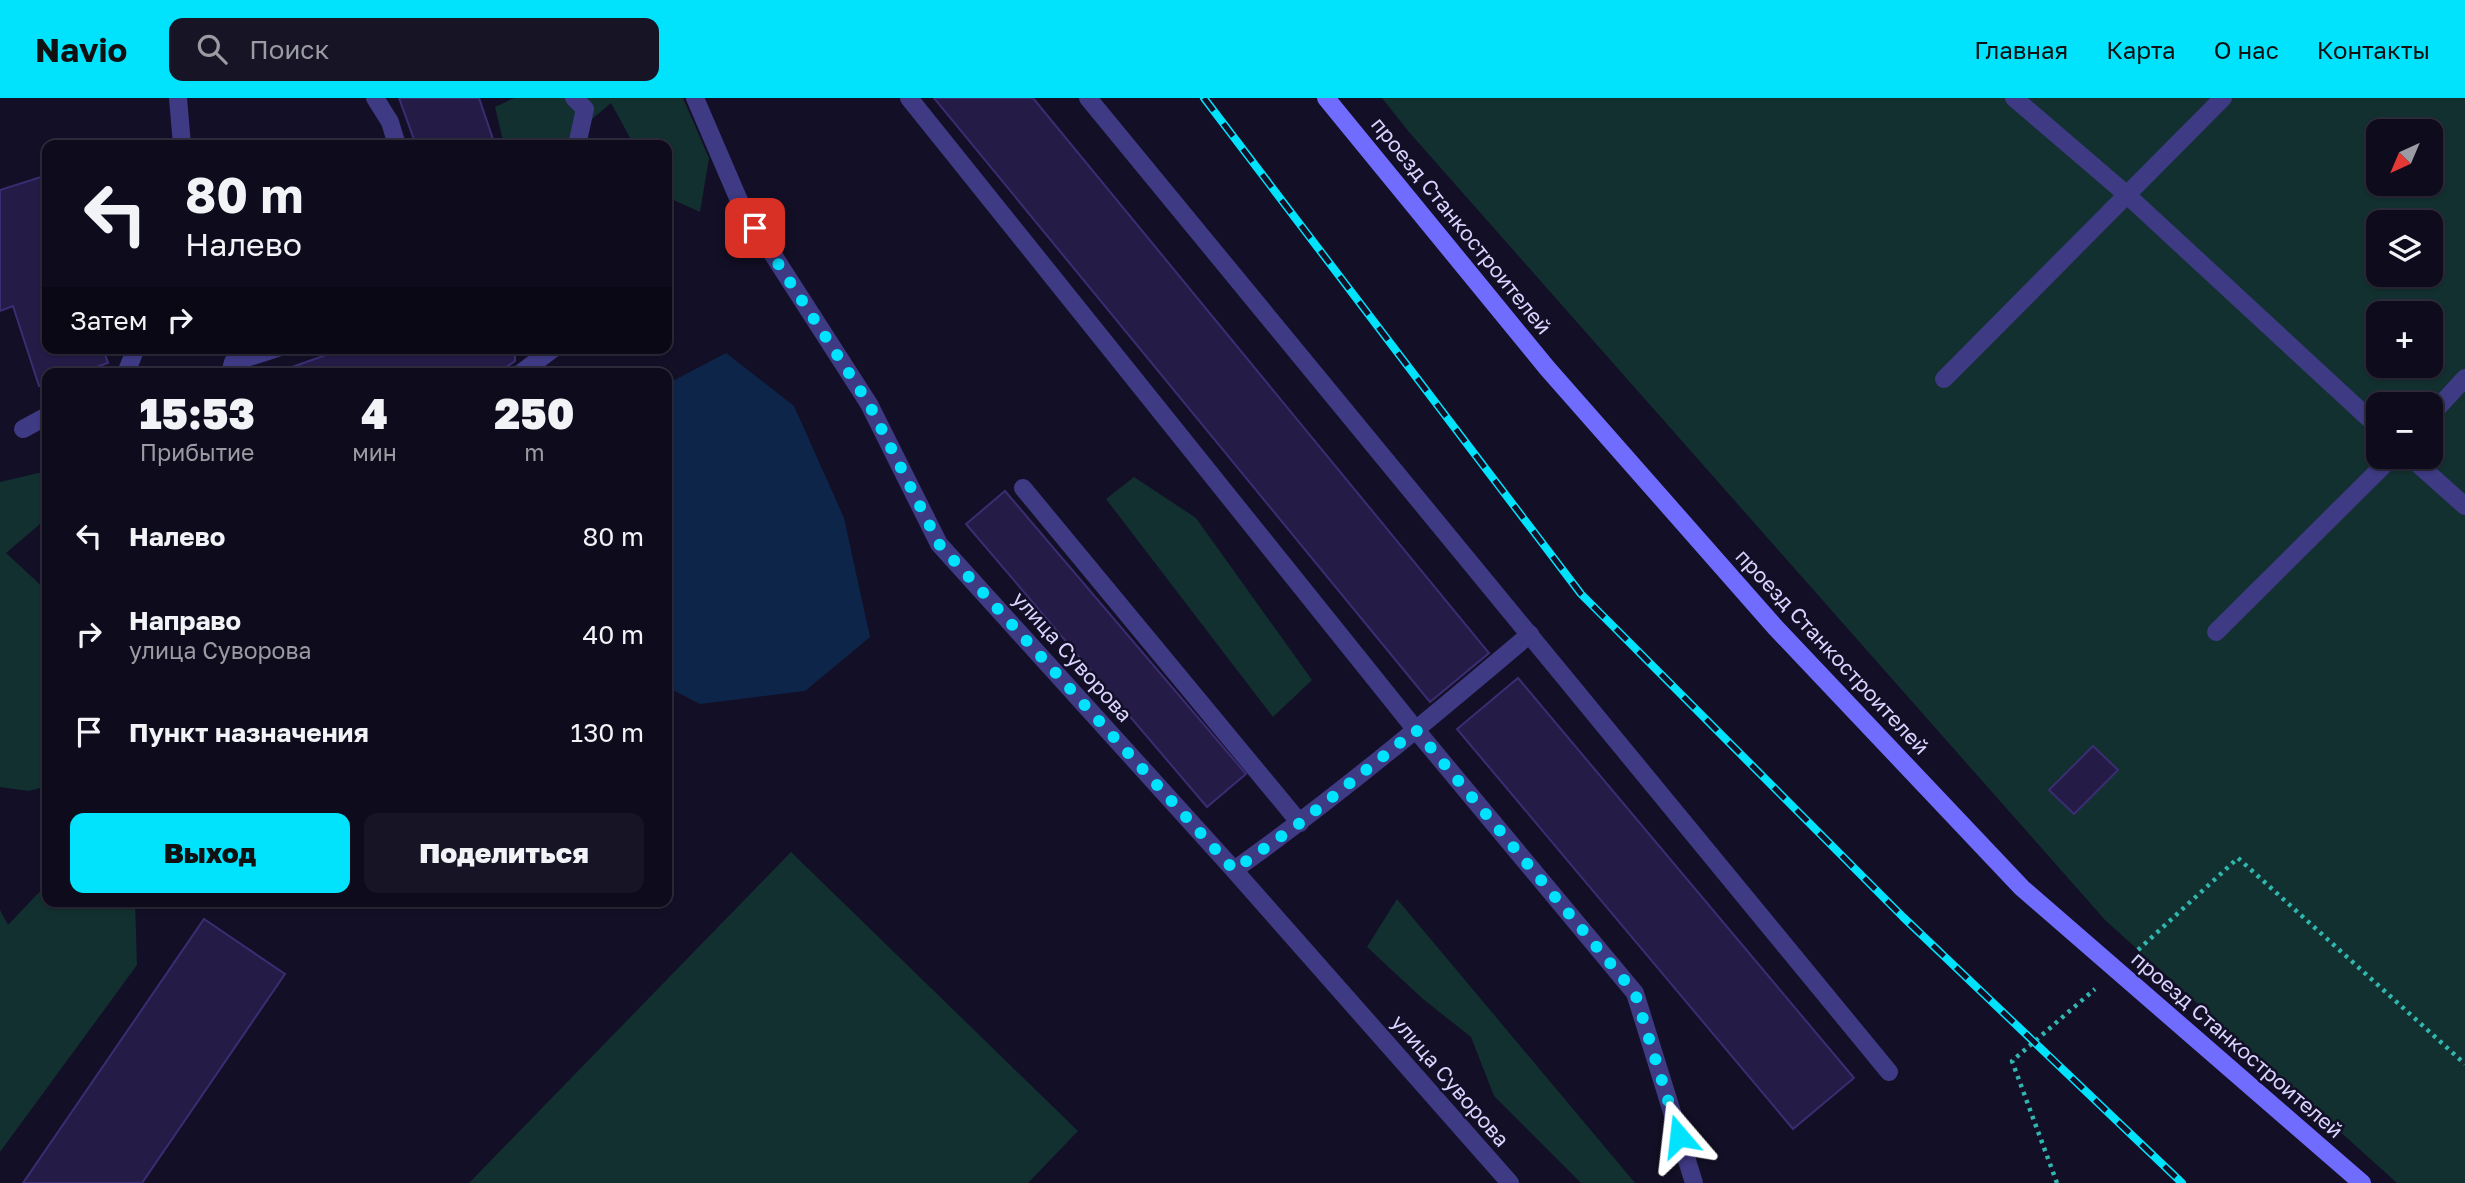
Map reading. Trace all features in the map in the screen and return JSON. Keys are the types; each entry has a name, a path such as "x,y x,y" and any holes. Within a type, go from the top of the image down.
{"main road":[{"name":"проезд Станкостроителей","path":"1326,98 1547,368 1775,627 2022,888 2362,1183"}],"street":[{"path":"178,98 182,140"},
{"path":"375,98 390,122 395,140"},
{"path":"574,98 585,109 578,140"},
{"name":"улица Суворова","path":"695,98 741,205 869,404 939,544 1234,870 1510,1183"},
{"path":"909,98 1416,730 1635,993 1695,1183"},
{"path":"1088,98 1889,1072"},
{"path":"2014,98 2126,194 2366,416"},
{"path":"1944,379 2223,98"},
{"path":"385,140 390,122"},
{"path":"231,368 233,362 259,354"},
{"path":"528,368 546,354"},
{"path":"2443,402 2465,378"},
{"path":"23,429 42,419"},
{"path":"2216,632 2380,469"},
{"path":"2423,469 2465,506"},
{"path":"1023,488 1300,823"},
{"path":"1234,870 1300,823 1530,634"}],"path":[{"path":"2057,1183 2012,1061 2238,858 2465,1064"}],"green space":[{"path":"514,98 683,98 709,158 700,212 672,199 672,140 631,140 611,103 567,140 503,140 495,107"},
{"path":"1382,98 2465,98 2465,1183 2397,1183 2105,920 1409,132"},
{"path":"42,472 42,522 6,553 42,586 42,787 29,791 0,787 0,482"},
{"path":"1134,477 1196,518 1312,680 1273,717 1106,499"},
{"path":"791,852 1078,1131 1028,1183 469,1183"},
{"path":"42,889 42,907 135,907 137,965 0,1152 0,910 8,925"},
{"path":"1397,899 1635,1183 1581,1183 1494,1096 1471,1037 1423,999 1367,947"}],"water":[{"path":"726,353 794,406 844,518 870,637 805,691 700,704 672,690 672,381"}],"building":[{"path":"399,98 479,98 493,140 414,140"},
{"path":"934,98 1033,98 1489,653 1430,702"},
{"path":"42,177 42,354 105,354 108,363 94,368 42,368 42,385 39,386 13,306 0,311 0,190"},
{"path":"329,354 515,354 515,361 505,368 289,368"},
{"path":"1005,491 1246,774 1207,807 966,524"},
{"path":"1518,678 1854,1078 1793,1129 1457,729"},
{"path":"2093,746 2118,770 2074,814 2049,790"},
{"path":"204,919 285,974 142,1183 23,1183"}],"railway":[{"path":"1204,98 1581,594 1903,917 2182,1183"}],"route":[{"path":"755,228 869,404 939,544 1234,870 1300,823 1416,730 1635,993 1679,1136"}]}
